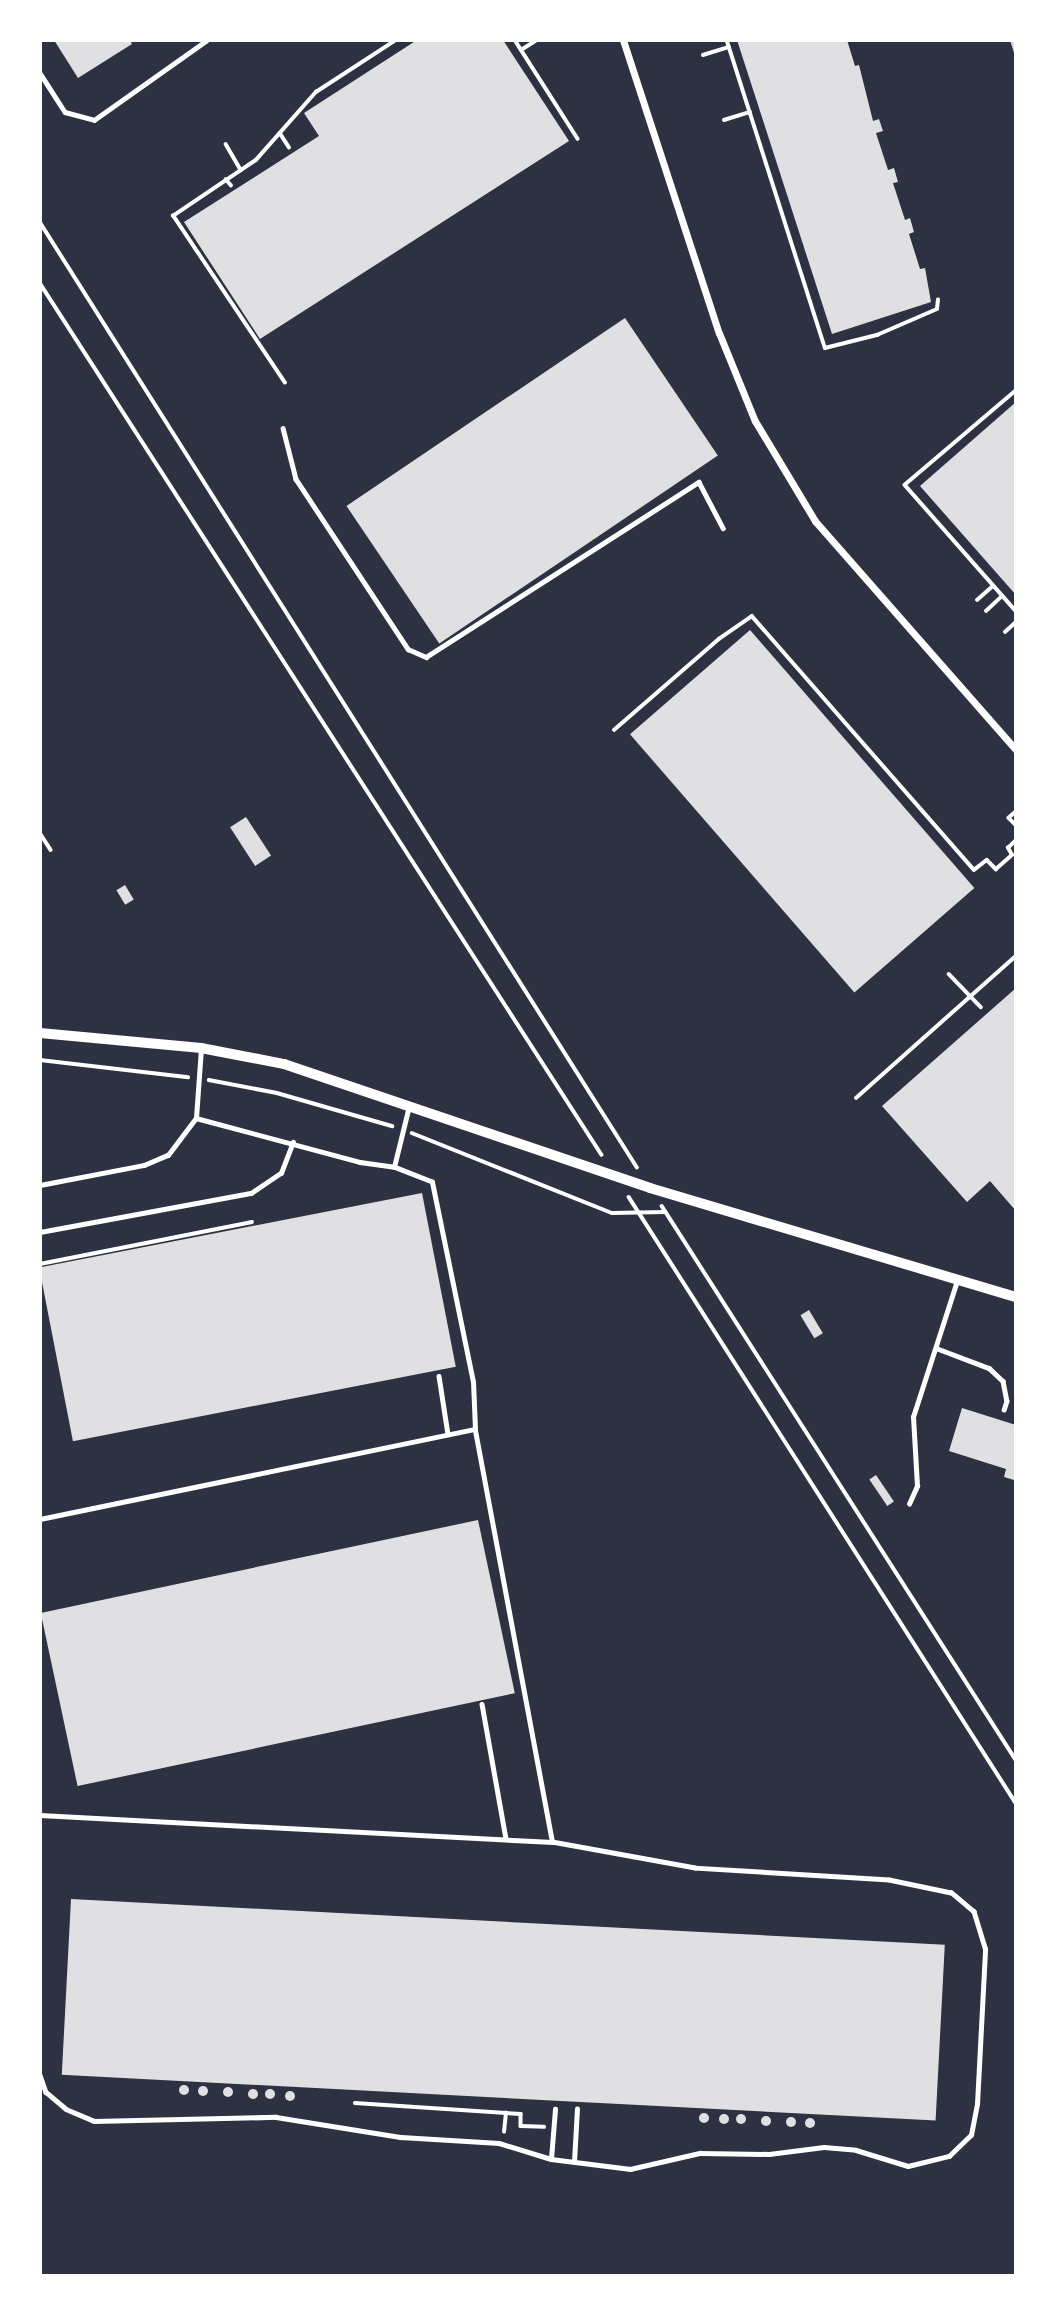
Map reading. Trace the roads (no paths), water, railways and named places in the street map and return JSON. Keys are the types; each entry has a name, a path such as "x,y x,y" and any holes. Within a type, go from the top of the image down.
{"street":[{"path":"623,40 719,333 755,421 816,521 1016,750"},
{"path":"40,1033 201,1048 284,1064 650,1188 957,1282 1016,1297"}],"lane":[{"path":"40,74 65,112 94,120 207,40"},
{"path":"284,428 296,479 408,649 426,657 699,482 723,528"},
{"path":"40,1185 144,1165 168,1155 196,1118 202,1079 201,1048"},
{"path":"394,1167 409,1106"},
{"path":"196,1118 237,1126 360,1162 394,1167 432,1182 473,1382 475,1429 552,1842"},
{"path":"40,1232 251,1193 281,1173 293,1142"},
{"path":"909,1504 916,1486 914,1417 957,1282"},
{"path":"936,1348 989,1368 1003,1381 1007,1401 1004,1410"},
{"path":"439,1376 448,1434"},
{"path":"40,1519 475,1429"},
{"path":"482,1704 506,1839"},
{"path":"40,1815 552,1842 695,1868 919,1883 951,1894 974,1912 985,1949 978,2104 971,2135 949,2156 908,2166 856,2150 824,2147 769,2154 700,2153 630,2169 551,2159 503,2144 401,2137 276,2117 94,2121 66,2109 46,2092 40,2075"},
{"path":"551,2159 555,2109"},
{"path":"574,2162 577,2109"}]}
